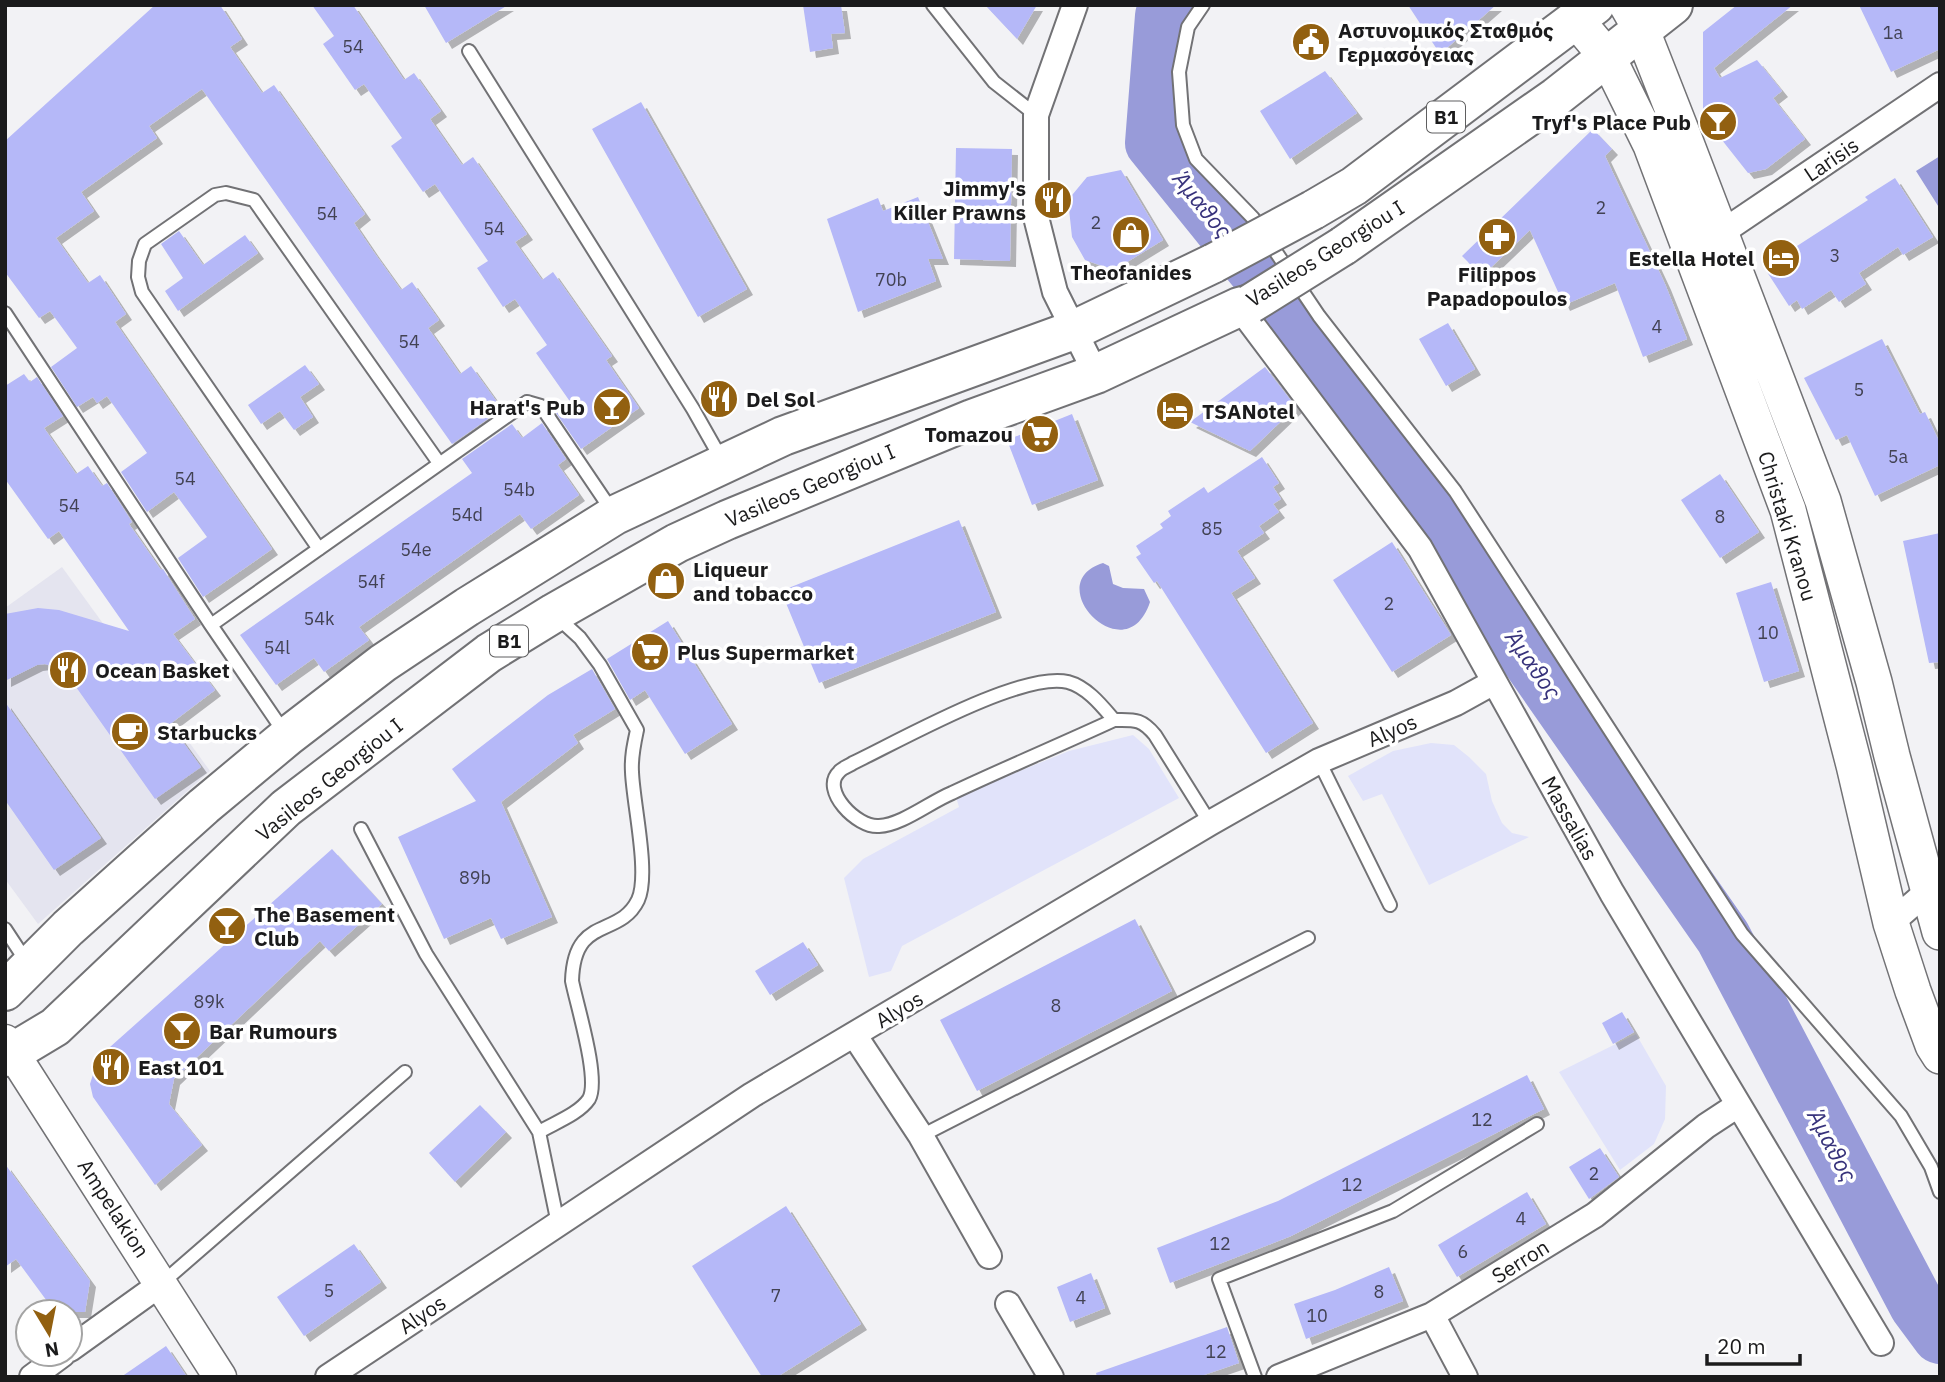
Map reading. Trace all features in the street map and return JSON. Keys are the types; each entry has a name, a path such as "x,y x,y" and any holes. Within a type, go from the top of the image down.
{"main road":[{"name":"Vasileos Georgiou I","path":"8,1050 55,1027 286,808 489,653 677,543 727,520 972,419 1096,374 1245,306 1343,246 1556,97 1608,58 1635,18 1673,5"},
{"name":"Vasileos Georgiou I","path":"17,978 204,806 288,736 383,663 615,515 795,431 1074,330 1214,263 1354,186 1586,13"},
{"name":"Christaki Kranou","path":"1586,13 1651,145 1788,510 1854,765 1891,923 1913,991 1933,1045 1940,1056"},
{"name":"Christaki Kranou","path":"1635,18 1823,500 1934,889 1940,932"}],"street":[{"path":"1075,5 1036,115 1036,217 1055,292 1096,374"},
{"name":"Larisis","path":"1721,233 1940,85"},
{"name":"Massalias","path":"1245,306 1420,548 1612,893 1881,1342"},
{"name":"Alyos","path":"328,1377 752,1095 1319,761 1457,703 1494,681"},
{"path":"1891,923 1934,889"},
{"path":"855,1036 920,1136 989,1256"},
{"name":"Ampelakion","path":"8,1050 162,1283 220,1377"},
{"name":"Serron","path":"1279,1377 1432,1315 1595,1215 1706,1126 1738,1105"},
{"path":"84,1339 162,1283"},
{"path":"1008,1304 1051,1377"},
{"path":"1432,1315 1465,1377"}],"lane":[{"path":"933,5 995,82 1036,115"},
{"path":"1203,5 1188,27 1179,72 1183,125 1196,159 1253,218 1342,348 1455,491 1742,934 1901,1116 1931,1167 1940,1192"},
{"path":"469,51 693,409 724,465"},
{"path":"319,549 142,292 139,269 145,244 215,195 226,193 254,200 439,463"},
{"path":"5,313 211,625 288,736"},
{"path":"211,625 527,402 541,406 615,515"},
{"path":"539,1132 578,1110 588,1100 594,1087 572,981 572,967 577,949 584,939 625,915 638,900 642,876 632,772 632,751 637,730 600,665 580,638 554,613"},
{"path":"1114,720 1092,696 1069,682 1029,684 986,700 839,772 834,780 837,794 844,808 860,823 876,827 890,824 950,793 1114,720 1136,720 1146,725 1210,823"},
{"path":"1319,761 1390,905"},
{"path":"361,829 426,954 539,1132 558,1224"},
{"path":"5,929 17,978"},
{"path":"920,1136 1308,938"},
{"path":"162,1283 405,1072"},
{"path":"1255,1377 1219,1279 1393,1212 1537,1124"}],"shaded area":[{"path":"62,567 210,771 38,924 5,879 5,608"},
{"path":"1133,735 1149,749 1179,798 902,946 891,971 869,977 844,878 863,859 959,807 956,797 1069,751"},
{"path":"1431,743 1454,745 1469,757 1486,774 1492,801 1502,823 1512,833 1529,837 1429,885 1382,794 1363,801 1348,776 1393,751"},
{"path":"1636,1034 1666,1086 1665,1119 1654,1144 1620,1170 1559,1072"}],"water":[{"path":"1940,156 1940,209 1916,171"},
{"path":"1103,563 1109,566 1113,584 1123,588 1144,589 1150,602 1138,622 1123,630 1107,627 1093,617 1083,603 1080,588 1085,573"}],"building":[{"path":"155,5 220,5 242,39 230,47 262,93 274,85 365,214 354,223 373,251 401,290 412,282 439,320 428,328 460,374 471,366 502,409 452,444 202,89 149,126 157,138 81,192 94,211 56,238 88,283 100,275 126,314 115,322 272,549 203,597 178,558 207,537 174,492 147,512 121,472 147,453 107,396 97,403 93,397 77,407 51,367 77,348 50,311 39,318 5,272 5,141"},
{"path":"312,5 353,5 404,80 414,73 441,111 430,119 462,165 473,157 527,234 515,242 542,280 553,272 612,356 606,360 639,408 581,449 556,413 571,403 536,353 547,345 515,299 503,307 477,268 488,261 435,184 423,192 391,146 402,138 364,84 355,90 323,44 334,36"},
{"path":"424,5 508,5 446,43"},
{"path":"803,5 841,5 845,33 831,34 833,48 810,52"},
{"path":"985,5 1037,5 1017,39"},
{"path":"1408,5 1496,5 1440,54"},
{"path":"1737,5 1793,5 1714,68 1720,78 1757,60 1782,91 1773,98 1805,139 1766,169 1748,173 1703,116 1703,32"},
{"path":"1859,5 1940,5 1940,49 1891,72"},
{"path":"1325,71 1357,113 1290,159 1260,111"},
{"path":"641,102 747,289 698,317 592,129"},
{"path":"1593,129 1612,149 1605,156 1665,284 1687,339 1643,357 1615,283 1564,305 1530,230 1482,276 1462,256"},
{"path":"956,148 1012,149 1010,261 954,259"},
{"path":"1121,170 1163,240 1114,270 1085,260 1072,237 1068,200 1087,177"},
{"path":"1895,178 1933,237 1903,255 1898,247 1859,273 1866,284 1839,302 1831,290 1802,309 1797,300 1789,306 1767,272 1783,262 1780,257 1868,200 1865,197"},
{"path":"918,197 943,259 928,259 936,281 858,312 827,219 878,198 883,211"},
{"path":"179,231 203,265 245,235 258,253 178,311 165,291 183,278 161,244"},
{"path":"1448,323 1475,369 1446,386 1419,339"},
{"path":"1882,339 1920,414 1925,412 1940,443 1940,465 1875,496 1847,435 1836,440 1804,378"},
{"path":"305,365 319,384 300,397 313,417 294,430 280,411 261,424 248,405"},
{"path":"1265,367 1296,407 1250,451 1190,422"},
{"path":"24,374 30,382 37,377 63,416 44,428 76,474 88,466 102,486 107,483 132,522 129,524 161,570 163,569 195,619 173,634 215,690 170,724 201,767 155,799 69,677 60,669 45,664 37,665 5,681 5,614 38,608 59,610 129,631 59,531 48,539 5,479 5,386"},
{"path":"1072,414 1098,480 1032,505 1007,440"},
{"path":"542,423 566,459 558,465 579,495 531,529 520,514 359,627 369,640 324,672 314,658 276,685 240,635 472,473 462,459 512,424 522,438"},
{"path":"1262,457 1279,483 1273,487 1281,499 1273,504 1279,512 1259,526 1264,533 1237,551 1255,578 1231,593 1313,723 1266,753 1157,581 1154,583 1136,557 1141,554 1136,546 1163,528 1160,524 1171,516 1168,511 1204,487 1208,493"},
{"path":"1720,474 1759,532 1720,558 1681,500"},
{"path":"959,520 996,612 819,683 781,591"},
{"path":"1940,533 1940,662 1929,663 1903,541"},
{"path":"1392,542 1451,635 1392,672 1333,580"},
{"path":"1771,582 1799,671 1764,682 1736,593"},
{"path":"668,621 732,724 685,754 645,690 630,700 607,659"},
{"path":"592,669 615,709 573,735 578,743 501,802 552,917 501,939 491,918 444,939 398,837 476,801 452,769 548,695"},
{"path":"5,702 101,838 54,870 5,800"},
{"path":"332,849 382,904 329,951 320,941 174,1079 169,1104 202,1145 155,1185 93,1097 90,1084 96,1065 110,1047"},
{"path":"1135,919 1172,991 977,1091 940,1020"},
{"path":"803,942 818,965 770,995 755,971"},
{"path":"1622,1012 1634,1032 1613,1044 1602,1023"},
{"path":"1527,1075 1544,1109 1291,1236 1170,1283 1157,1248 1278,1201"},
{"path":"480,1105 506,1132 455,1182 429,1153"},
{"path":"1600,1148 1619,1177 1589,1199 1569,1167"},
{"path":"5,1164 90,1281 85,1312 84,1298 45,1298 16,1259 5,1267"},
{"path":"1527,1192 1546,1224 1457,1277 1438,1245"},
{"path":"786,1206 861,1324 777,1377 762,1377 692,1266"},
{"path":"354,1244 381,1282 304,1336 277,1297"},
{"path":"1389,1267 1403,1301 1306,1339 1294,1304"},
{"path":"1091,1273 1105,1308 1070,1322 1057,1287"},
{"path":"1227,1327 1239,1363 1198,1377 1097,1377 1096,1373"},
{"path":"166,1346 187,1377 121,1377"}],"waterway":[{"name":"Άμαθος","path":"1172,5 1163,16 1153,143 1293,316 1723,937 1917,1305 1940,1336"}],"place":[{"name":"Αστυνομικός Σταθμός Γερμασόγειας","path":"1311,42"},
{"name":"Tryf's Place Pub","path":"1718,122"},
{"name":"Jimmy's Killer Prawns","path":"1053,200"},
{"name":"Theofanides","path":"1131,235"},
{"name":"Filippos Papadopoulos","path":"1497,237"},
{"name":"Estella Hotel","path":"1781,258"},
{"name":"Del Sol","path":"719,399"},
{"name":"Harat's Pub","path":"612,407"},
{"name":"TSANotel","path":"1175,411"},
{"name":"Tomazou","path":"1040,434"},
{"name":"Liqueur and tobacco","path":"666,581"},
{"name":"Plus Supermarket","path":"650,652"},
{"name":"Ocean Basket","path":"68,670"},
{"name":"Starbucks","path":"130,732"},
{"name":"The Basement Club","path":"227,926"},
{"name":"Bar Rumours","path":"182,1031"},
{"name":"East 101","path":"111,1067"}]}
